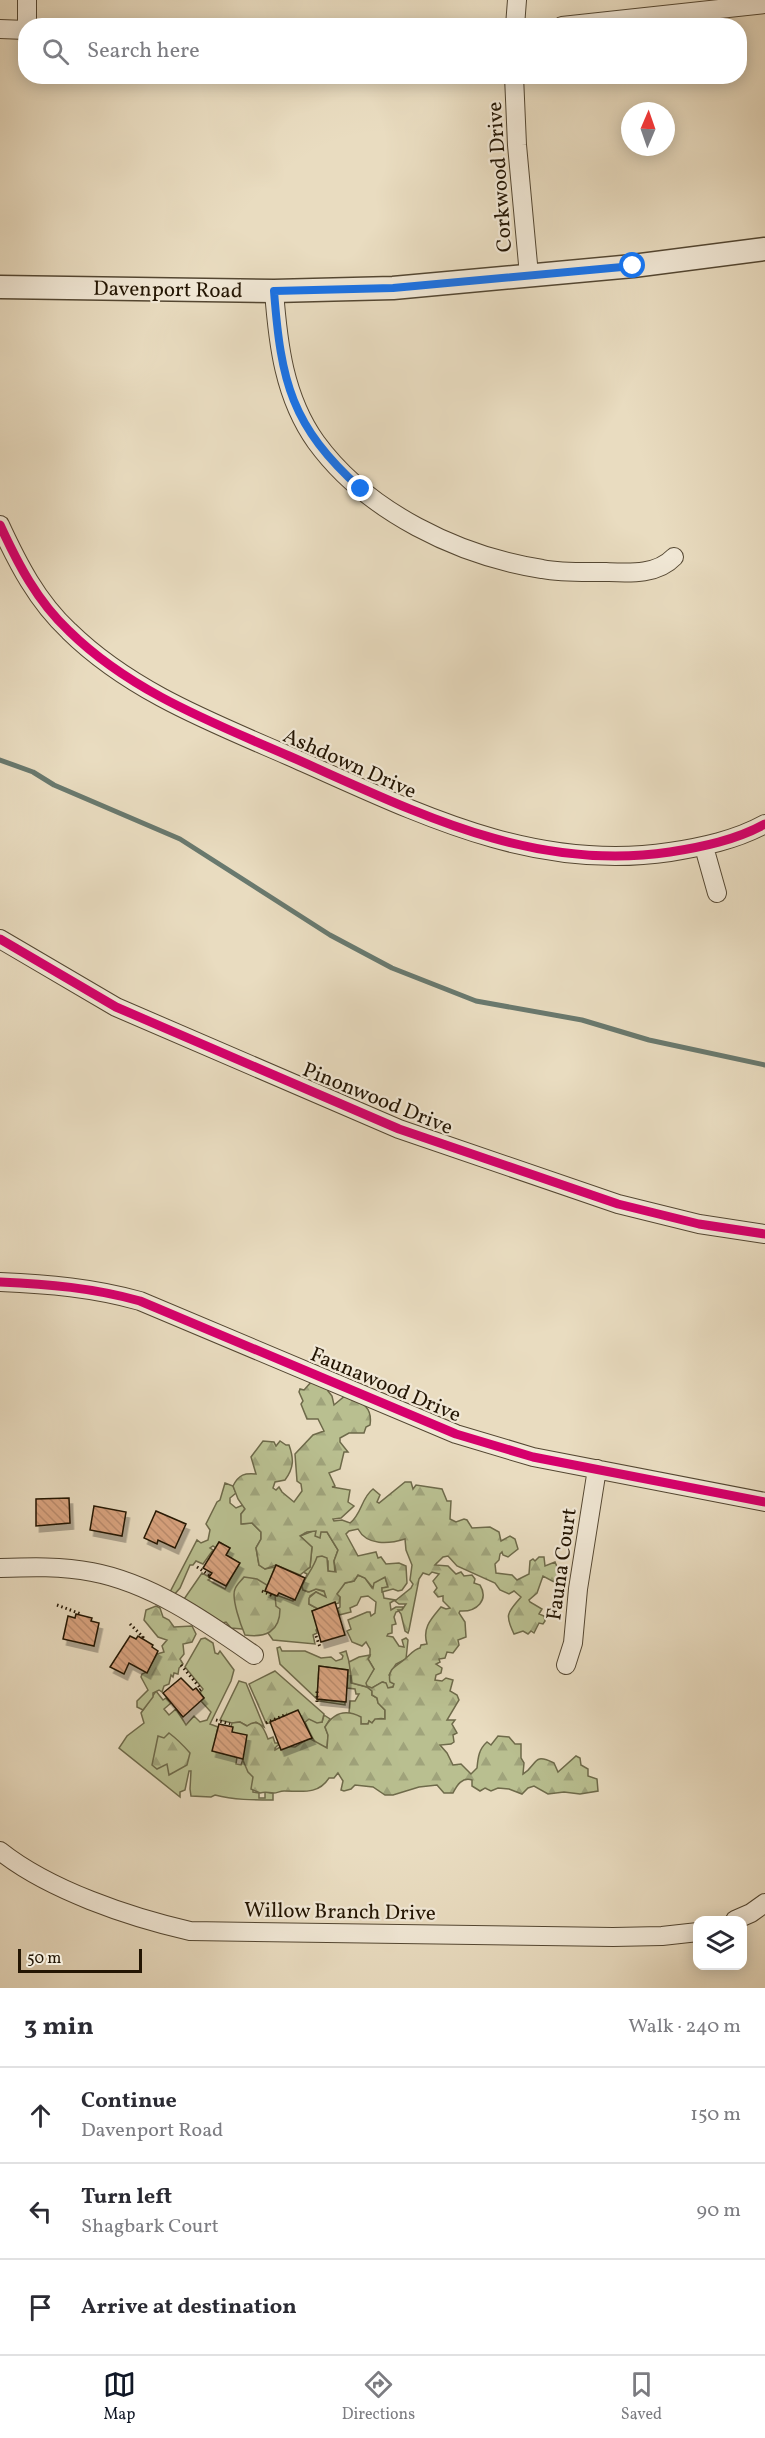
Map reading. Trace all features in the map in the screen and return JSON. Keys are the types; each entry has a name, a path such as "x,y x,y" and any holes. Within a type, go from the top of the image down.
{"street":[{"path":"27,0 27,18"},
{"path":"516,18 517,0"},
{"path":"636,18 765,4"},
{"path":"0,29 18,30"},
{"name":"Corkwood Drive","path":"514,84 529,275"},
{"name":"Davenport Road","path":"0,287 274,291 393,288 633,266 765,249"},
{"path":"274,291 282,360 289,390 300,416 316,442 337,467 388,509 458,545 506,561 543,570 637,572 660,568 674,556"},
{"name":"Ashdown Drive","path":"0,525 28,581 67,630 103,661 143,688 196,715 438,821 539,850 597,857 634,857 704,847 765,824"},
{"path":"704,847 717,893"},
{"name":"Pinonwood Drive","path":"0,939 116,1007 399,1129 618,1204 699,1224 765,1233"},
{"name":"Faunawood Drive","path":"0,1282 92,1289 140,1301 456,1434 533,1457 765,1502"},
{"name":"Fauna Court","path":"566,1665 573,1642 578,1589 597,1469"},
{"path":"0,1568 78,1570 117,1578 152,1592 186,1611 254,1655"},
{"name":"Willow Branch Drive","path":"0,1851 14,1862 48,1881 109,1907 190,1931 613,1937 693,1933"},
{"path":"744,1916 765,1903"}],"path":[{"path":"197,1567 209,1575 210,1572"},
{"path":"262,1591 273,1596"},
{"path":"57,1605 64,1606 80,1615"},
{"path":"130,1624 143,1637 141,1638"},
{"path":"316,1636 320,1647"},
{"path":"181,1665 201,1689 198,1691"},
{"path":"317,1691 317,1702"},
{"path":"266,1723 287,1714"},
{"path":"216,1720 230,1724"}],"green space":[{"path":"313,1380 329,1388 328,1391 334,1405 346,1395 365,1406 370,1413 370,1425 366,1427 364,1433 349,1433 340,1438 340,1442 348,1452 344,1452 340,1469 329,1473 335,1486 332,1487 350,1490 348,1502 354,1506 341,1518 333,1519 334,1521 342,1520 350,1523 373,1489 380,1495 377,1502 379,1503 405,1482 411,1482 413,1489 416,1485 442,1489 447,1501 451,1501 450,1519 456,1522 467,1520 472,1528 490,1527 499,1532 501,1541 510,1536 515,1539 518,1549 508,1557 502,1552 500,1554 495,1564 496,1573 512,1575 517,1580 529,1574 530,1561 533,1559 535,1561 539,1557 544,1557 545,1566 555,1562 558,1569 563,1571 559,1581 554,1582 543,1576 537,1593 529,1600 542,1609 539,1614 544,1616 543,1624 539,1623 534,1633 531,1631 528,1634 523,1631 514,1634 508,1617 521,1597 514,1591 509,1594 500,1590 495,1583 457,1566 448,1556 443,1557 435,1565 448,1566 456,1574 461,1572 464,1576 472,1575 475,1579 474,1583 480,1585 483,1596 476,1607 460,1611 465,1622 466,1637 458,1640 459,1645 453,1653 447,1652 445,1658 439,1659 440,1662 436,1664 442,1668 435,1680 442,1681 446,1678 453,1680 450,1691 457,1695 459,1700 447,1720 455,1720 452,1724 457,1733 453,1735 454,1742 440,1745 453,1765 461,1764 471,1774 477,1768 479,1754 487,1742 491,1745 498,1736 509,1737 515,1744 521,1744 523,1774 538,1759 554,1763 558,1772 576,1756 580,1758 581,1765 588,1769 588,1776 597,1779 598,1791 580,1794 564,1792 548,1794 534,1786 522,1794 498,1788 491,1791 485,1788 480,1791 472,1786 472,1780 468,1779 460,1782 453,1793 444,1793 437,1785 385,1795 373,1787 355,1785 351,1789 341,1790 343,1781 338,1773 315,1790 260,1793 251,1789 253,1777 248,1772 230,1730 232,1723 240,1722 247,1726 258,1723 268,1739 273,1737 275,1743 280,1743 275,1750 282,1746 295,1747 309,1738 327,1748 328,1735 325,1727 332,1718 341,1713 361,1717 361,1724 368,1724 369,1721 372,1723 375,1719 385,1719 385,1710 378,1703 377,1698 372,1695 372,1691 367,1687 352,1683 349,1662 370,1655 368,1659 374,1669 366,1683 367,1686 372,1688 382,1682 386,1683 388,1688 393,1687 394,1684 390,1682 389,1677 391,1670 421,1645 427,1644 426,1633 431,1620 441,1607 450,1608 443,1601 443,1596 438,1597 434,1592 437,1588 433,1581 439,1574 423,1573 419,1579 408,1633 405,1631 398,1610 402,1610 406,1604 399,1604 395,1601 413,1584 410,1580 412,1565 406,1550 405,1539 379,1542 362,1535 358,1529 349,1531 346,1534 358,1556 376,1552 378,1558 381,1557 386,1564 399,1563 406,1566 407,1583 402,1590 393,1589 382,1592 382,1588 388,1587 385,1577 374,1583 373,1588 365,1578 358,1575 354,1581 345,1583 337,1594 340,1597 339,1603 318,1609 309,1604 309,1598 316,1592 326,1597 324,1591 316,1589 309,1592 303,1590 302,1586 317,1557 327,1558 328,1571 336,1572 334,1561 338,1550 327,1532 321,1532 320,1538 315,1536 316,1531 300,1536 312,1547 310,1567 300,1575 276,1565 265,1569 259,1565 256,1548 261,1539 261,1532 252,1523 241,1524 241,1514 245,1509 233,1486 243,1475 256,1474 251,1457 263,1441 274,1442 276,1446 280,1441 289,1445 292,1463 285,1480 275,1482 273,1488 276,1490 279,1487 294,1502 302,1491 301,1484 297,1481 295,1454 313,1435 324,1431 318,1419 307,1419 301,1404 303,1401 300,1389 304,1390"},
{"path":"225,1483 233,1486 236,1493 230,1498 230,1503 236,1508 243,1505 245,1509 241,1514 242,1524 252,1523 261,1532 261,1539 256,1548 259,1565 265,1569 275,1567 265,1591 293,1601 302,1586 303,1590 308,1592 316,1589 325,1592 326,1598 316,1592 310,1596 309,1604 318,1609 312,1611 318,1628 317,1633 313,1635 315,1644 273,1640 264,1631 231,1628 226,1622 219,1624 182,1602 202,1573 211,1578 208,1580 225,1589 239,1563 226,1555 230,1548 219,1542 216,1548 213,1546 210,1548 213,1550 203,1564 196,1561 190,1565 180,1588 173,1596 169,1594 197,1540 201,1543 208,1540 210,1530 206,1524 220,1500"},
{"path":"313,1531 327,1532 338,1550 334,1561 335,1573 328,1571 328,1561 320,1557 306,1577 307,1574 303,1572 310,1567 312,1547 300,1536"},
{"path":"358,1575 365,1578 372,1588 373,1583 385,1577 388,1587 382,1588 384,1598 395,1600 390,1603 391,1610 403,1607 402,1610 396,1612 394,1617 396,1624 392,1625 392,1633 387,1636 393,1637 399,1646 404,1647 402,1640 406,1638 408,1640 406,1659 396,1664 389,1675 394,1684 393,1687 387,1688 383,1682 372,1688 367,1687 365,1683 374,1669 368,1659 370,1649 366,1642 362,1646 352,1642 347,1631 351,1629 348,1620 367,1612 370,1612 371,1616 375,1613 376,1602 368,1596 361,1597 357,1605 350,1608 351,1612 339,1615 337,1609 340,1607 340,1597 336,1594 345,1583 354,1581"},
{"path":"244,1577 257,1579 267,1585 265,1591 275,1595 276,1606 280,1609 279,1617 270,1632 252,1636 245,1635 235,1605 234,1593"},
{"path":"156,1606 160,1608 163,1617 169,1620 174,1627 192,1626 196,1634 192,1642 183,1644 184,1654 180,1659 183,1664 178,1674 174,1673 173,1677 171,1675 169,1684 164,1686 162,1692 159,1690 153,1693 153,1697 143,1710 137,1707 137,1701 148,1690 141,1677 142,1674 147,1672 157,1654 164,1652 162,1646 167,1640 158,1637 144,1620 146,1610"},
{"path":"205,1638 213,1643 215,1653 218,1654 220,1651 234,1670 210,1724 218,1727 213,1751 237,1757 236,1764 241,1765 243,1759 253,1777 253,1792 259,1793 259,1798 265,1798 265,1792 273,1793 273,1800 236,1799 215,1795 211,1797 191,1796 191,1771 189,1771 185,1790 180,1792 180,1797 119,1748 127,1736 144,1723 141,1713 156,1691 163,1700 166,1698 171,1703 164,1709 169,1715 176,1709 186,1725 194,1716 200,1722 207,1720 211,1712 201,1701 204,1698 200,1693 203,1689 185,1667 201,1639"},
{"path":"280,1647 282,1651 305,1651 321,1658 331,1657 336,1661 342,1659 343,1656 340,1653 346,1651 351,1683 367,1687 372,1691 372,1695 377,1698 378,1703 385,1710 385,1719 361,1724 360,1717 349,1713 350,1701 355,1701 359,1694 356,1694 355,1689 347,1688 348,1670 319,1666 317,1699 345,1702 345,1705 319,1701 280,1664 277,1648"},
{"path":"275,1671 324,1714 322,1722 317,1723 309,1719 302,1724 266,1723 249,1684"},
{"path":"239,1681 246,1683 264,1727 256,1722 247,1726 240,1722 220,1720"},
{"path":"324,1715 330,1719 325,1727 328,1735 327,1748 315,1741 305,1722 309,1719 322,1722"},
{"path":"169,1733 190,1753 187,1765 169,1775 167,1764 157,1769 152,1765 158,1736 164,1738"}],"building":[{"path":"69,1498 70,1523 36,1526 36,1499"},
{"path":"94,1506 126,1512 122,1536 90,1530"},
{"path":"156,1511 186,1524 175,1548 158,1540 157,1544 144,1538"},
{"path":"219,1542 230,1548 226,1555 240,1563 226,1586 209,1577 212,1573 203,1568"},
{"path":"276,1565 305,1578 295,1600 279,1593 277,1596 265,1591"},
{"path":"335,1602 345,1635 321,1642 312,1611"},
{"path":"76,1614 92,1618 91,1621 99,1623 94,1646 63,1639 68,1616 75,1618"},
{"path":"130,1636 136,1639 138,1636 158,1651 147,1673 129,1663 124,1674 110,1667"},
{"path":"319,1666 348,1670 346,1702 317,1699"},
{"path":"181,1678 193,1690 196,1688 204,1698 183,1717 163,1693"},
{"path":"298,1710 312,1738 281,1750 270,1722"},
{"path":"219,1724 233,1727 232,1732 247,1735 243,1759 212,1751"}],"waterway":[{"path":"0,760 33,772 54,785 180,839 330,935 392,968 476,1001 582,1020 649,1040 765,1065"}],"cycle path":[{"path":"0,525 21,568 47,607 69,631 118,671 201,717 427,816 520,845 569,853 618,856 670,852 706,845 731,839 765,824"},
{"path":"0,939 116,1007 399,1129 618,1204 699,1224 765,1234"},
{"path":"0,1282 71,1287 140,1301 456,1434 533,1457 765,1502"}],"route":[{"path":"361,489 337,467 316,442 300,416 289,390 282,360 274,291 393,288 633,266"}]}
